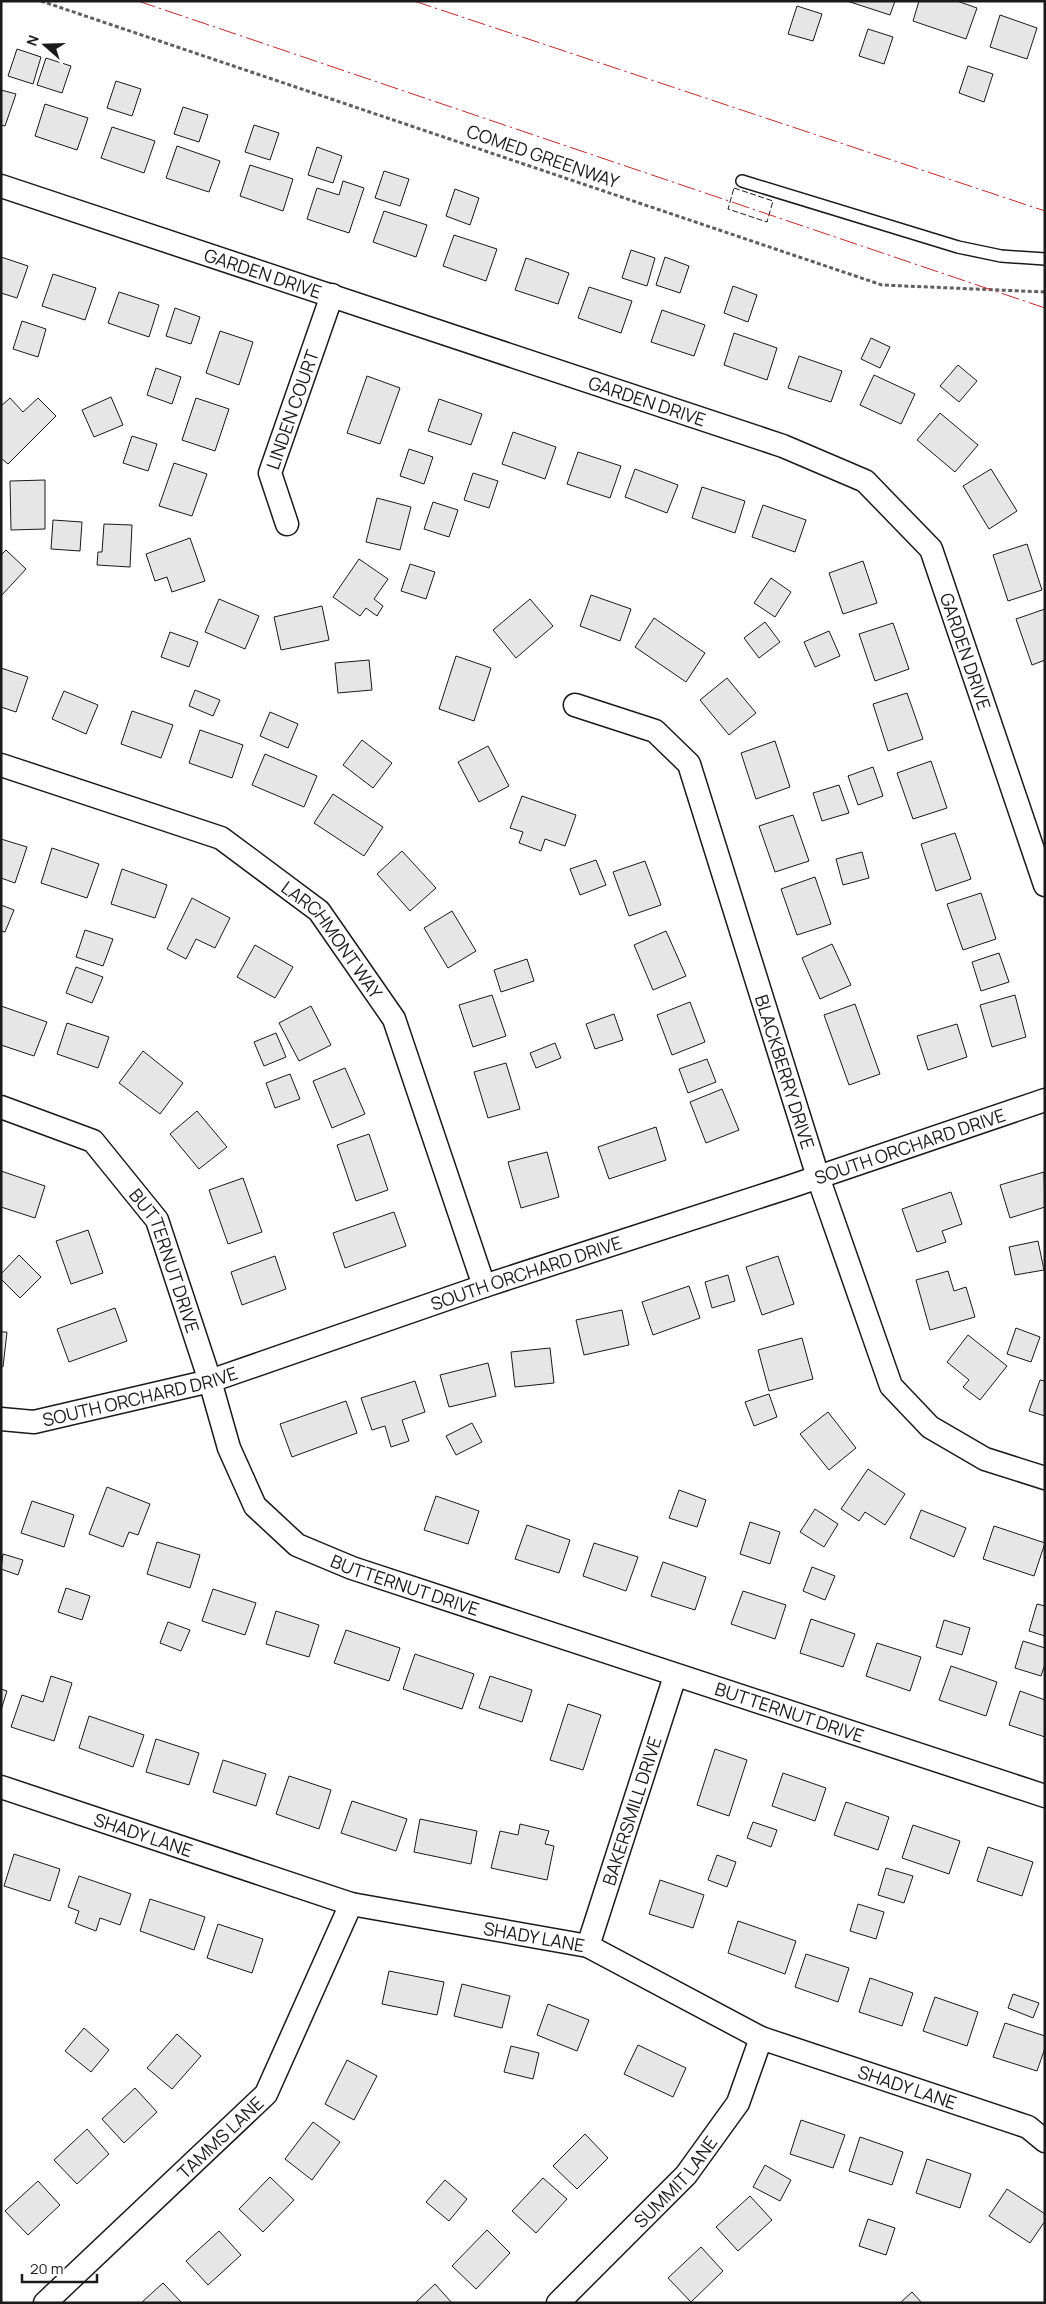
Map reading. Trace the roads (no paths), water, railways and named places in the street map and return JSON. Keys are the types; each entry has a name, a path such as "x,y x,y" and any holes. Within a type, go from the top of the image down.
{"street":[{"name":"GARDEN DRIVE","path":"1,186 783,446 865,481 931,549 1045,885"},
{"name":"LINDEN COURT","path":"287,524 270,473 332,295"},
{"name":"BLACKBERRY DRIVE","path":"575,705 655,731 689,764 818,1177 891,1386 930,1427 985,1459 1045,1478"},
{"name":"LARCHMONT WAY","path":"1,765 220,838 319,911 394,1018 484,1286"},
{"name":"SOUTH ORCHARD DRIVE","path":"1,1420 34,1422 210,1381 484,1286 818,1177 1045,1100"},
{"name":"BUTTERNUT DRIVE","path":"1,1107 93,1141 157,1220 210,1381 229,1448 255,1506 297,1544 352,1568 675,1676 1045,1796"},
{"name":"BAKERSMILL DRIVE","path":"588,1946 675,1676"},
{"name":"SHADY LANE","path":"1,1787 351,1904 588,1946 761,2038 1028,2127 1045,2141"},
{"name":"TAMMS LANE","path":"45,2303 266,2094 351,1904"},
{"name":"SUMMIT LANE","path":"558,2303 686,2175 738,2103 761,2038"}],"lane":[{"path":"742,180 958,247 1001,256 1045,259"}]}
